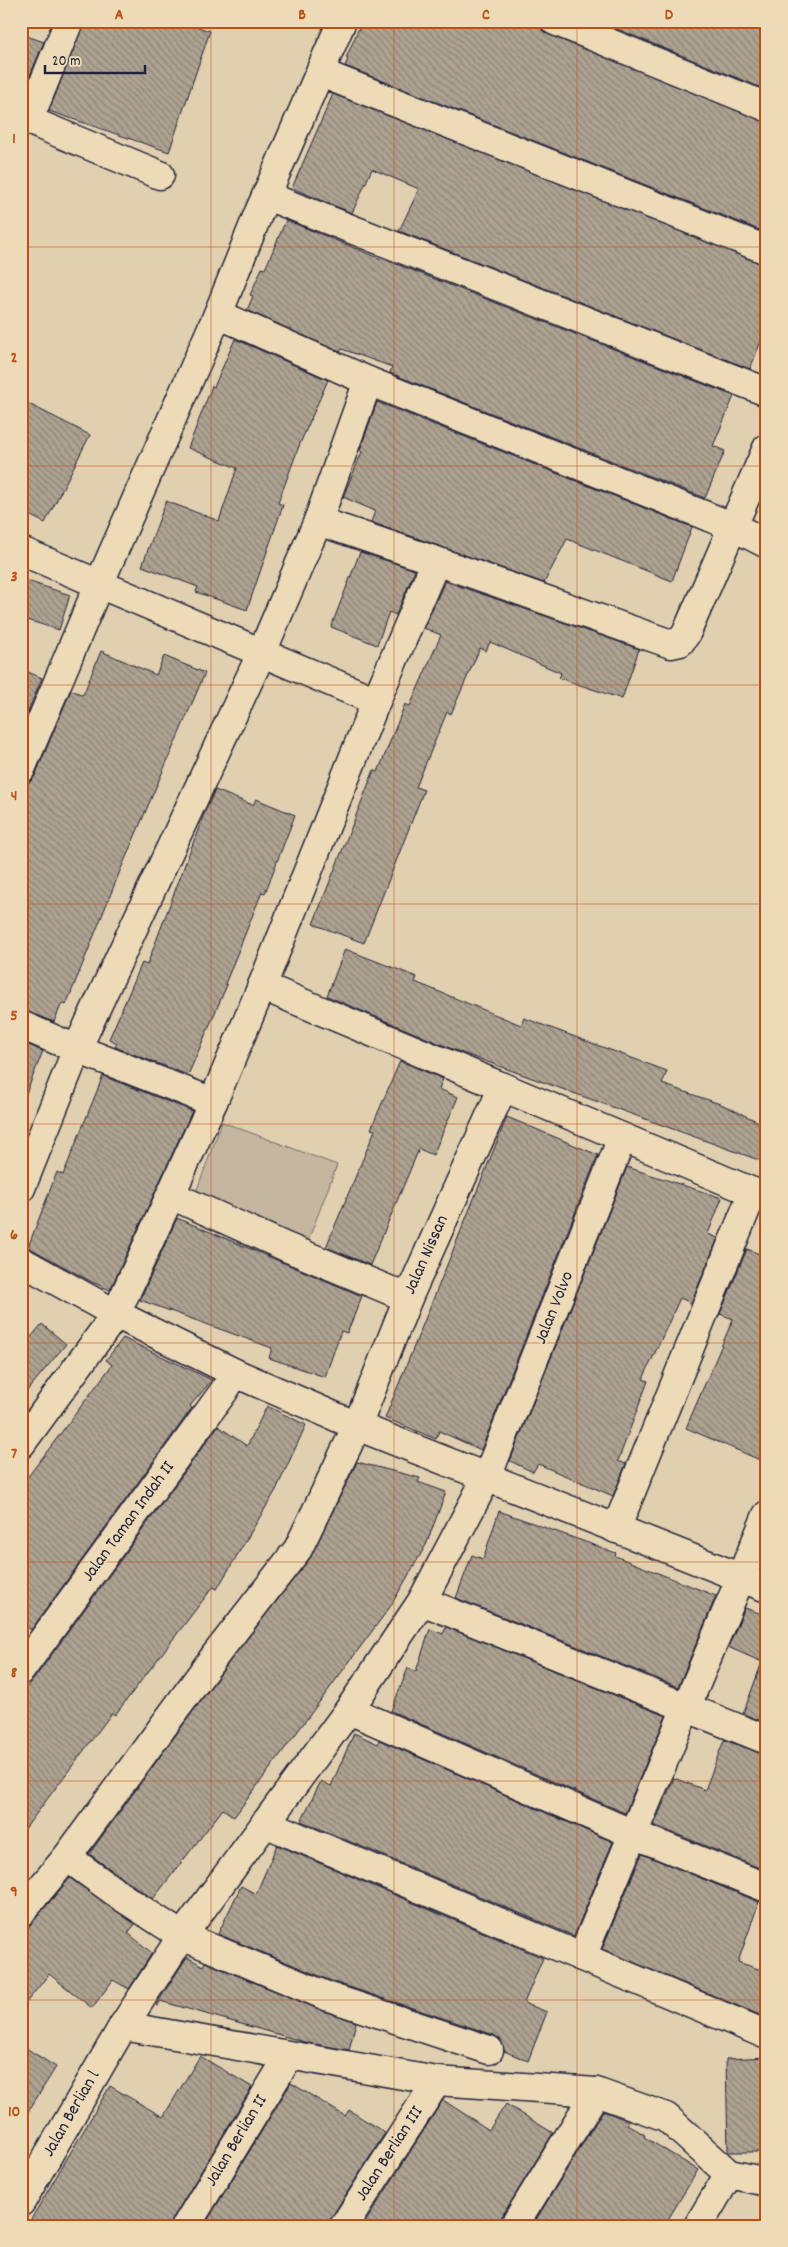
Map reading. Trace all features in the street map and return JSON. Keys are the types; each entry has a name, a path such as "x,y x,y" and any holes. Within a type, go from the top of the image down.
{"street":[{"path":"26,128 69,21"},
{"path":"21,769 100,582 218,314 266,196 342,21"},
{"path":"555,21 767,108"},
{"path":"321,73 767,250"},
{"path":"26,128 33,122 160,175"},
{"path":"266,196 767,392"},
{"path":"218,314 368,382 734,527 767,544"},
{"path":"21,1188 77,1049 262,652 318,521 368,382"},
{"path":"318,521 671,644 680,642 686,634 767,448"},
{"path":"21,551 100,582 376,701"},
{"path":"21,1444 116,1314 213,1102 262,986 376,701 436,561"},
{"path":"262,986 760,1195 616,1529"},
{"path":"21,1025 213,1102"},
{"name":"Jalan Nissan","path":"21,1912 66,1858 217,1653 298,1549 357,1426 408,1298 503,1087"},
{"name":"Jalan Volvo","path":"349,1710 422,1601 487,1477 622,1138"},
{"path":"171,1195 286,1247 408,1298"},
{"path":"21,1261 116,1314 235,1373 357,1426 767,1588"},
{"name":"Jalan Taman Indah II","path":"25,1657 224,1391 235,1373"},
{"path":"582,1957 685,1707 767,1515"},
{"path":"422,1601 767,1740"},
{"path":"349,1710 633,1834 767,1888"},
{"name":"Jalan Berlian l","path":"21,2202 124,2026 182,1936 349,1710"},
{"path":"265,1823 767,2035"},
{"path":"66,1858 182,1936 329,1997 489,2050"},
{"path":"124,2026 437,2081 596,2092 666,2117 729,2174 767,2182"},
{"name":"Jalan Berlian II","path":"186,2226 289,2056"},
{"name":"Jalan Berlian III","path":"344,2226 437,2081"},
{"path":"514,2226 596,2092"},
{"path":"698,2226 729,2174"}],"shaded area":[{"path":"222,1122 337,1165 303,1254 189,1211"}],"building":[{"path":"84,21 152,21 173,28 175,21 181,21 210,31 169,152 49,111"},
{"path":"362,21 540,21 542,30 549,35 767,122 767,233 345,66 348,59 346,58"},
{"path":"597,21 742,21 767,31 767,90"},
{"path":"21,34 44,42 21,97"},
{"path":"333,94 767,265 767,326 750,369 399,231 419,189 372,169 352,213 292,188"},
{"path":"286,220 386,261 734,396 713,446 725,451 705,498 390,373 392,367 342,349 340,352 247,310 253,296 250,295 262,268 265,269"},
{"path":"235,339 328,380 299,446 278,503 283,505 247,610 196,592 198,587 142,566 166,501 219,521 237,468 188,448 212,386 214,387"},
{"path":"21,400 90,435 45,523 21,511"},
{"path":"377,402 692,527 672,581 567,539 544,583 371,522 375,511 343,497 362,452 360,450"},
{"path":"360,552 415,570 396,615 389,612 377,645 331,627"},
{"path":"21,579 70,595 59,630 21,618"},
{"path":"445,581 639,649 622,699 559,678 561,673 490,642 486,651 480,648 451,714 447,712 416,787 424,790 364,943 313,924 374,770 378,772 405,704 410,706 441,635 424,628"},
{"path":"101,651 156,675 164,656 205,673 120,871 66,1005 62,1003 54,1022 21,1010 21,784 30,782 35,776 71,690 83,695"},
{"path":"21,669 42,678 21,728"},
{"path":"215,790 253,805 256,799 295,815 265,893 262,892 225,984 227,985 188,1075 115,1047 117,1043 109,1039 142,963 147,965 204,814"},
{"path":"345,949 417,977 415,982 521,1025 524,1018 667,1071 662,1084 723,1105 767,1126 767,1163 457,1051 327,996"},
{"path":"21,1042 43,1051 23,1101 21,1101"},
{"path":"400,1061 443,1079 439,1089 458,1097 433,1155 419,1149 370,1265 326,1247 375,1130 371,1129"},
{"path":"103,1076 192,1111 110,1290 28,1247 57,1172 63,1175"},
{"path":"507,1117 598,1155 481,1450 439,1431 436,1439 385,1418"},
{"path":"627,1167 722,1198 708,1234 718,1238 691,1303 680,1298 643,1379 648,1381 618,1461 626,1464 613,1496 538,1464 533,1472 510,1461"},
{"path":"177,1218 362,1296 347,1333 341,1331 325,1377 269,1358 272,1348 140,1300"},
{"path":"747,1249 767,1257 767,1463 686,1428 733,1319 720,1314"},
{"path":"42,1324 66,1344 21,1398 21,1349"},
{"path":"123,1338 212,1380 190,1406 192,1408 31,1630 21,1622 21,1486 112,1365 106,1360"},
{"path":"267,1406 306,1425 276,1490 217,1589 213,1587 115,1715 112,1713 21,1834 21,1693 34,1679 218,1426 247,1446"},
{"path":"357,1462 420,1478 418,1482 446,1492 426,1545 390,1607 234,1817 223,1809 153,1899 89,1854 229,1662 310,1558"},
{"path":"499,1511 616,1553 615,1556 716,1596 678,1687 456,1598 472,1555 483,1559"},
{"path":"745,1608 767,1616 767,1723 743,1714 762,1662 728,1647"},
{"path":"446,1627 666,1716 625,1813 391,1711 408,1668 416,1671 430,1629 443,1634"},
{"path":"354,1733 378,1744 379,1740 613,1842 574,1936 301,1821 321,1781 331,1786"},
{"path":"724,1740 767,1755 767,1871 654,1825 674,1778 705,1790"},
{"path":"277,1845 543,1958 524,2003 547,2012 528,2061 504,2051 501,2040 494,2035 334,1982 218,1934 241,1886 256,1894"},
{"path":"642,1854 759,1902 738,1962 767,1972 767,2018 602,1949"},
{"path":"70,1878 135,1924 128,1933 152,1953 129,1989 113,1980 92,2008 49,1974 21,2009 21,1936"},
{"path":"187,1957 203,1966 205,1962 323,2011 356,2022 349,2050 308,2043 160,2001 158,2006 156,2005"},
{"path":"21,2045 56,2067 21,2123"},
{"path":"200,2056 252,2087 170,2226 27,2226 110,2086 163,2117"},
{"path":"767,2057 767,2152 728,2152 726,2059"},
{"path":"291,2083 345,2116 349,2110 385,2133 331,2218 328,2226 204,2226"},
{"path":"443,2100 489,2130 506,2104 553,2133 498,2226 363,2226"},
{"path":"603,2111 629,2121 627,2124 645,2135 644,2137 698,2170 664,2226 532,2226"}]}
